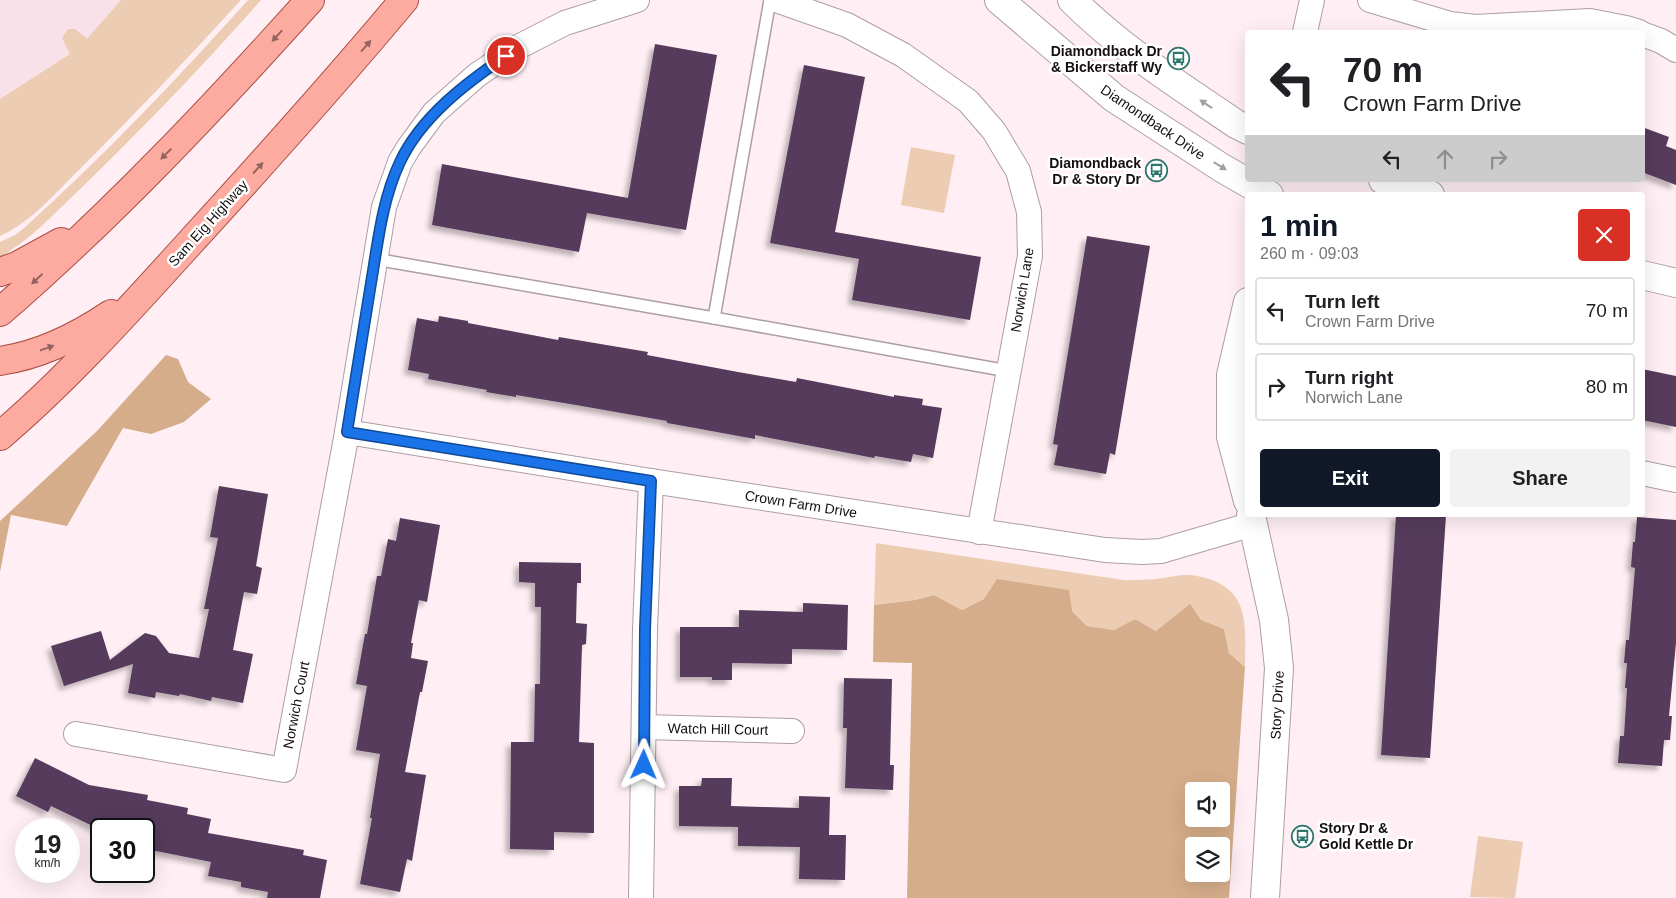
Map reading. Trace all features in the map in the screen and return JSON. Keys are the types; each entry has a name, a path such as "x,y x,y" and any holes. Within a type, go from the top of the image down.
{"main road":[{"path":"0,312 111,210 187,133 310,0"},
{"name":"Sam Eig Highway","path":"0,436 32,408 147,290 360,52 404,0"},
{"path":"0,272 17,266 48,250 111,210"},
{"path":"0,361 17,358 58,344 95,325 147,290"}],"street":[{"path":"347,432 384,207 400,162 409,147 434,113 477,76 520,46 565,23 637,0"},
{"name":"Norwich Lane","path":"776,0 847,25 903,55 968,101 994,131 1018,171 1029,212 1030,256 980,532"},
{"name":"Diamondback Drive","path":"999,0 1114,98 1215,164 1245,181"},
{"path":"1072,0 1088,16 1164,75 1245,128"},
{"path":"1305,30 1312,0"},
{"path":"1370,0 1450,24 1475,27 1590,21 1632,30"},
{"path":"1645,35 1661,41 1676,50"},
{"name":"Diamondback Drive","path":"1247,182 1265,192"},
{"path":"1389,182 1421,192"},
{"path":"1645,276 1676,283"},
{"name":"Story Drive","path":"1245,330 1231,437 1245,490"},
{"name":"Crown Farm Drive","path":"347,432 651,481 1105,550 1142,552 1178,547 1245,516"},
{"name":"Norwich Court","path":"76,734 284,770 347,432"},
{"path":"1645,474 1676,480"},
{"path":"642,898 645,629 651,481"},
{"name":"Story Drive","path":"1252,517 1274,620 1279,668 1265,898"},
{"name":"Watch Hill Court","path":"644,727 792,731"}],"lane":[{"path":"714,318 770,0"},
{"path":"375,259 1008,371"}],"shaded area":[{"path":"0,0 198,0 0,222"},
{"path":"121,0 241,0 142,106 53,196 23,223 0,236 0,99 70,54 62,38 68,29 75,29 87,39"},
{"path":"248,0 261,0 193,74 100,170 40,228 11,251 0,257 0,242 15,235 24,228 82,174 167,88"},
{"path":"911,147 955,155 944,213 901,205"},
{"path":"166,355 178,359 188,382 211,399 184,422 151,434 123,428 67,526 11,515 0,572 0,521 97,431"},
{"path":"876,543 1124,580 1186,575 1209,579 1225,586 1240,604 1245,628 1245,667 1229,653 1224,629 1201,620 1156,631 1135,619 1114,630 1087,626 1072,611 984,599 962,610 934,595 915,600 874,605"},
{"path":"997,579 1069,590 1072,611 1087,626 1114,630 1135,619 1156,631 1190,604 1201,620 1224,629 1229,653 1245,667 1229,898 907,898 912,663 873,662 874,605 915,600 934,595 962,610 984,599"},
{"path":"1478,836 1523,842 1515,898 1470,897"}],"building":[{"path":"655,44 717,55 686,230 587,213 579,252 432,225 442,164 628,198"},
{"path":"804,65 865,77 835,232 981,257 970,320 852,300 859,259 770,243"},
{"path":"1645,128 1669,137 1666,146 1676,150 1676,185 1645,173"},
{"path":"1087,236 1150,246 1115,455 1110,453 1106,474 1054,465 1058,445 1053,444"},
{"path":"439,316 558,340 559,337 648,352 647,355 796,382 797,378 894,397 894,395 923,399 922,405 942,408 933,458 913,454 911,462 875,456 874,458 755,435 755,439 576,405 486,392 487,390 428,379 429,374 408,370 417,318 438,322"},
{"path":"1645,370 1676,376 1676,427 1645,421"},
{"path":"219,486 268,494 256,566 262,568 257,594 244,592 233,650 253,654 243,703 212,697 211,701 180,694 179,696 156,692 155,698 128,693 133,664 64,686 51,646 101,631 110,660 145,633 156,636 169,653 199,658 209,609 204,609 218,538 210,537"},
{"path":"1396,517 1446,517 1430,758 1381,755"},
{"path":"1637,517 1676,520 1676,643 1669,716 1672,716 1670,740 1664,740 1662,766 1618,763 1620,736 1624,736 1627,663 1624,663 1626,640 1629,640 1635,568 1631,567"},
{"path":"400,518 440,525 427,602 419,600 411,643 413,643 411,658 428,661 422,692 420,692 405,772 426,775 412,861 407,859 400,892 360,884 372,818 370,818 380,754 356,750 367,686 356,684 377,576 381,576 388,539 396,541"},
{"path":"519,562 581,563 581,583 577,583 576,623 587,624 586,644 582,645 579,742 594,743 594,833 554,832 554,850 510,849 511,742 534,742 535,684 540,684 541,607 535,607 535,583 519,582"},
{"path":"803,603 848,605 847,650 792,649 792,664 732,663 732,680 712,680 712,677 680,677 680,627 739,627 739,610 803,612"},
{"path":"844,678 892,679 890,765 894,765 893,790 845,788 847,728 843,728"},
{"path":"35,758 89,785 148,795 147,800 188,808 187,814 211,819 208,833 304,850 303,855 327,860 320,898 267,898 268,892 241,887 241,882 208,876 211,862 155,851 155,818 90,818 90,825 80,820 80,818 76,818 51,806 48,812 16,796"},
{"path":"702,778 732,778 731,806 799,808 799,796 830,797 829,835 846,835 845,880 799,879 800,847 738,846 738,827 679,826 679,786 701,786"}],"place":[{"name":"Diamondback Dr & Bickerstaff Wy","path":"1178,59"},
{"name":"Diamondback Dr & Story Dr","path":"1157,171"},
{"name":"Story Dr & Gold Kettle Dr","path":"1303,836"}],"route":[{"path":"506,56 477,76 434,113 400,162 384,207 347,432 651,481 645,629 644,765"}]}
